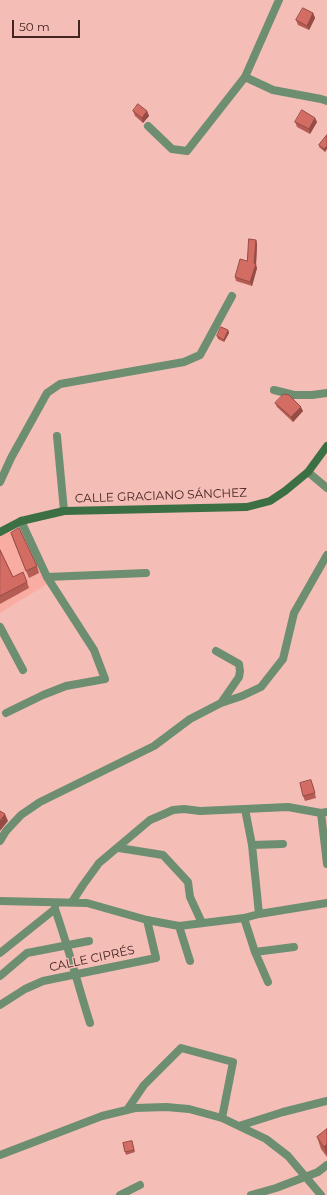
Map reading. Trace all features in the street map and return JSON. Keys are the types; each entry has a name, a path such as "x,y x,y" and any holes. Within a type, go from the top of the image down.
{"street":[{"path":"148,126 172,149 187,151 245,77 279,0"},
{"path":"245,77 273,90 327,101"},
{"path":"0,482 11,458 47,393 60,384 184,362 200,355 232,296"},
{"path":"274,390 294,395 327,393"},
{"path":"57,436 64,511"},
{"name":"CALLE GRACIANO SÁNCHEZ","path":"0,532 21,521 64,511 248,507 270,501 308,472 327,446"},
{"path":"308,472 327,488"},
{"path":"6,713 43,695 66,686 105,679 94,650 47,577 21,521"},
{"path":"0,841 6,831 21,815 40,802 154,746 190,719 221,703 242,696 261,687 283,659 294,613 327,555"},
{"path":"47,577 146,573"},
{"path":"0,627 23,670"},
{"path":"216,651 239,664 240,671 240,677 221,703"},
{"path":"72,902 99,864 120,848 130,836 150,820 173,810 288,807 324,812 327,864"},
{"path":"245,809 252,845 259,914"},
{"path":"252,845 283,844"},
{"path":"120,848 163,856 188,882 190,897 202,923"},
{"path":"0,901 55,906 72,902 87,903 147,920 179,926 244,918 259,914 327,903"},
{"path":"55,906 90,1023"},
{"path":"0,953 55,906"},
{"path":"244,918 255,952 268,982"},
{"name":"CALLE CIPRÉS","path":"0,1005 25,989 43,982 156,958 147,920"},
{"path":"179,926 190,961"},
{"path":"0,976 27,953 89,941"},
{"path":"255,952 294,947"},
{"path":"127,1110 144,1085 181,1048 233,1062 222,1118"},
{"path":"240,1126 283,1112 327,1101"},
{"path":"0,1155 102,1116 135,1108 166,1107 189,1109 222,1118 266,1139 288,1156 321,1195"},
{"path":"251,1195 276,1188 318,1172 327,1165"},
{"path":"120,1195 140,1185"}],"shaded area":[{"path":"21,526 49,583 0,613 0,536"}],"building":[{"path":"303,8 313,13 307,26 296,20"},
{"path":"138,104 147,111 142,118 133,111"},
{"path":"302,110 315,118 309,129 295,122"},
{"path":"327,135 327,146 324,149 319,145"},
{"path":"249,239 256,240 254,263 256,264 250,282 235,277 240,259 247,261"},
{"path":"221,327 228,330 224,340 217,336"},
{"path":"284,394 289,395 301,407 291,417 275,403"},
{"path":"19,528 37,566 26,571 11,533"},
{"path":"0,550 13,577 23,572 27,582 0,596"},
{"path":"311,780 315,793 303,796 300,783"},
{"path":"0,811 5,814 0,821"},
{"path":"327,1129 327,1144 324,1147 317,1137"},
{"path":"132,1141 134,1150 125,1152 123,1143"}]}
